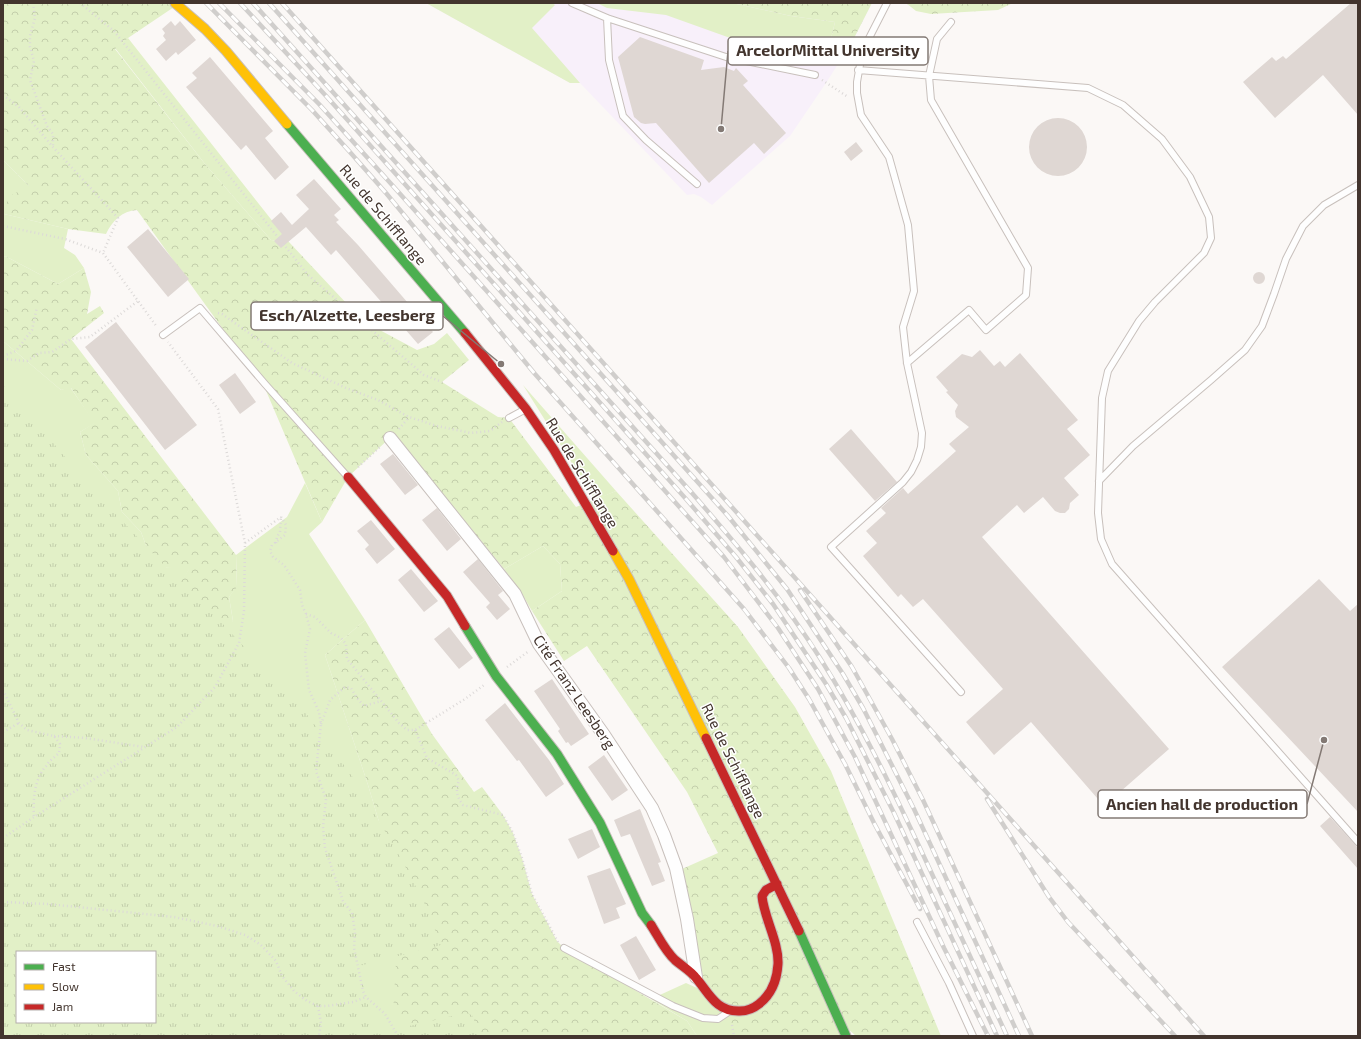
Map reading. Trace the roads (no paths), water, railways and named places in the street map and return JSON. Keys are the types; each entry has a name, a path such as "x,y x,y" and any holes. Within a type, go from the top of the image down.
{"street":[{"name":"Rue de Schifflange","path":"174,3 205,29 226,51 480,351 526,409 558,457 629,579 777,884 846,1036"},
{"name":"Cité Franz Leesberg","path":"390,438 515,594 539,644 604,735 652,808 676,868 687,919 696,977"},
{"name":"Cité Franz Leesberg","path":"348,477 447,596 496,676 557,754 600,823 642,913 674,960 696,977 706,992 716,1003 729,1011"},
{"path":"729,1011 741,1011 754,1008 766,999 775,984 778,963 774,940 763,905 762,896 766,890 777,884"}],"lane":[{"path":"572,3 607,18 726,57 815,74"},
{"path":"887,3 864,48 858,70 858,104 861,115 889,157 908,225 914,291 904,327 907,363 922,433 921,447 911,472 903,482 831,547 961,692"},
{"path":"607,18 609,60 623,116 646,140 697,184"},
{"path":"907,363 969,310 986,330 1026,296 1028,268 931,100 929,76 937,39 952,22"},
{"path":"858,70 1088,88 1123,105 1162,139 1190,177 1209,217 1211,238 1204,253 1154,302 1138,321 1108,371 1102,398 1098,513 1100,539 1112,564 1358,842"},
{"path":"1099,482 1133,446 1245,350 1262,326 1286,259 1303,226 1324,205 1358,185"},
{"path":"163,335 200,308 348,477"},
{"path":"509,418 526,409"},
{"path":"917,922 949,983 973,1036"},
{"path":"564,948 673,1006 697,1016 718,1019 729,1011"}],"railway":[{"path":"206,3 312,110 349,151 386,193 535,374 744,609 789,668 809,699 845,764 874,823 920,909"},
{"path":"219,3 319,104 393,186 724,557 778,628 818,689 855,757 944,948 988,1036"},
{"path":"240,3 327,97 686,499 736,557 773,604 826,684 846,718 894,813 997,1036"},
{"path":"253,3 692,493 743,553 791,615 835,683 876,758 914,835 1007,1036"},
{"path":"269,3 728,516 787,589 843,674 863,708 914,809 1019,1036"},
{"path":"282,3 1204,1036"},
{"path":"800,590 852,667 892,739 923,800 1032,1036"},
{"path":"987,799 1049,897 1068,922 1175,1036"}],"place":[{"name":"ArcelorMittal University","path":"721,129"},
{"name":"Esch/Alzette, Leesberg","path":"501,364"},
{"name":"Ancien hall de production","path":"1324,740"}]}
